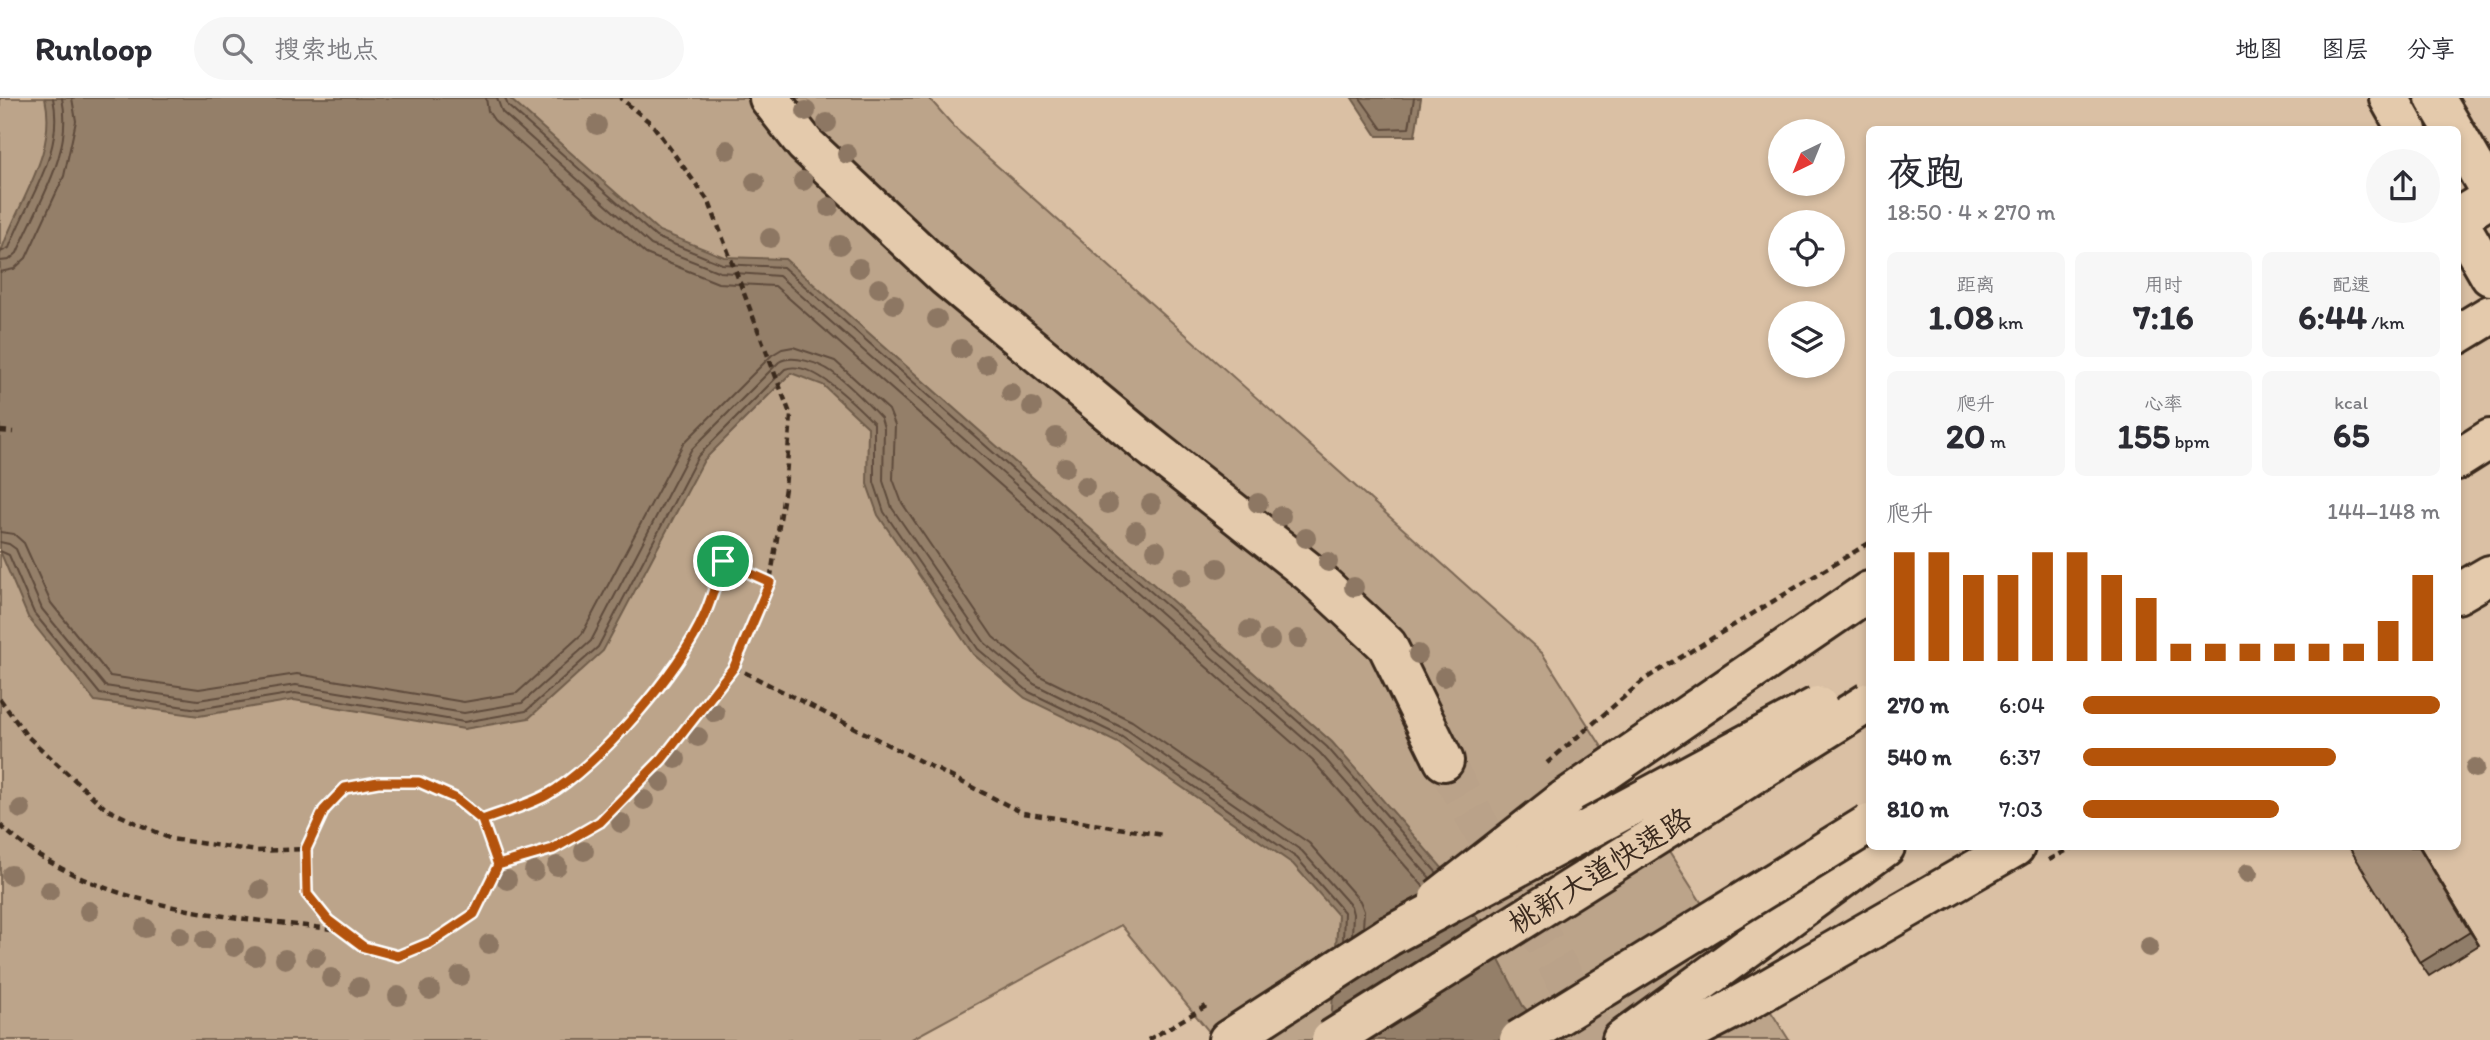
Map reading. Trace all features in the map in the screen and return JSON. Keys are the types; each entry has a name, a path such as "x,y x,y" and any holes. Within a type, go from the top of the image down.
{"main road":[{"path":"769,98 805,144 946,277 1147,444 1310,573 1387,645 1444,761"},
{"path":"2389,98 2405,126"},
{"path":"2435,98 2452,126"},
{"path":"2461,142 2490,192"},
{"path":"2461,216 2490,198"},
{"path":"2461,226 2490,276"},
{"path":"2461,333 2490,315"},
{"path":"2461,457 2490,439"},
{"path":"2461,592 2490,575"},
{"path":"1390,936 1564,800 1866,593"},
{"path":"1241,1032 1390,936 1866,681"},
{"name":"桃新大道快速路","path":"1331,1040 1866,704"},
{"path":"1519,1040 1866,826"},
{"path":"1622,1040 1881,850"},
{"path":"1673,1040 1729,1011 2010,850"}],"path":[{"path":"498,865 553,849 600,822 662,759 734,667 770,582 785,488 791,416 709,202 652,124 620,98"},
{"path":"0,431 13,432"},
{"path":"482,820 546,796 577,776 652,697 673,669 704,617 723,561 770,582"},
{"path":"734,667 1023,813 1163,835"},
{"path":"0,699 26,735 106,809 171,839 257,851 306,849"},
{"path":"378,782 419,782 455,798 482,820 498,865 474,914 432,942 398,956 364,947 328,920 307,894 306,849 324,810 345,788 378,782"},
{"path":"0,825 60,870 125,895 200,913 341,930"}],"shaded area":[{"path":"0,98 929,98 957,130 1542,653 1789,1040 1216,1040 1121,925 910,1040 0,1040"}],"water":[{"path":"45,98 509,98 659,231 724,257 785,259 1332,742 1464,893 1523,1006 1553,1040 1330,1040 1338,915 1293,864 1118,743 1025,698 973,654 878,515 867,484 868,427 823,385 791,373 704,460 603,651 529,718 464,729 294,700 199,716 95,701 28,617 0,551 0,255 41,159 46,139"},
{"path":"1352,98 1421,98 1415,136 1377,136"}],"building":[{"path":"2351,850 2421,850 2470,932 2420,963"}],"tunnel":[{"path":"1444,761 1599,1040"}],"route":[{"path":"723,561 704,617 673,669 652,697 577,776 546,796 482,820 498,865 474,914 432,942 398,956 364,947 328,920 307,894 306,849 324,810 345,788 378,782 419,782 455,798 482,820 498,865 553,849 600,822 662,759 734,667 770,582 723,561"}]}
